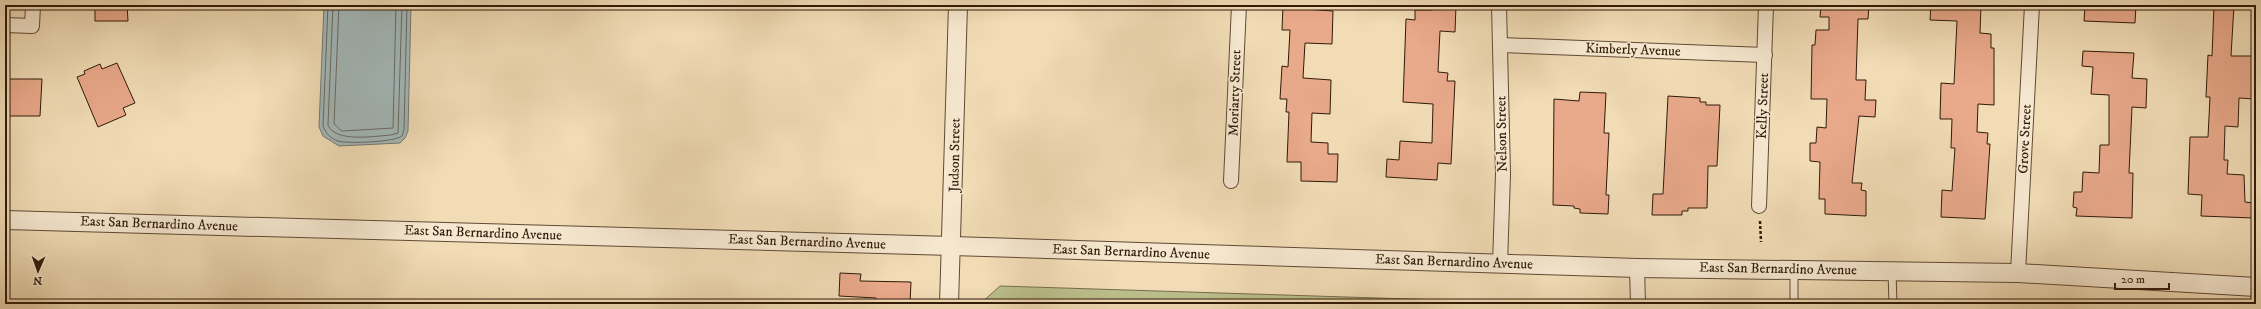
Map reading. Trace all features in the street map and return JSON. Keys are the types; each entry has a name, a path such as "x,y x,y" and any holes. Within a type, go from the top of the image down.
{"street":[{"path":"5,25 32,26 33,5"},
{"name":"Judson Street","path":"949,304 952,246 958,5"},
{"name":"Moriarty Street","path":"1231,181 1239,5"},
{"name":"Nelson Street","path":"1499,5 1503,174 1500,264"},
{"name":"Kelly Street","path":"1759,206 1766,5"},
{"name":"Grove Street","path":"2018,273 2032,5"},
{"name":"Kimberly Avenue","path":"1501,45 1765,55"},
{"name":"East San Bernardino Avenue","path":"5,220 952,246 1637,268 2018,273 2256,287"},
{"path":"1637,268 1638,304"}],"lane":[{"path":"1794,269 1794,304"},
{"path":"1892,271 1893,304"}],"path":[{"path":"1759,206 1761,242"}],"green space":[{"path":"1000,286 1566,304 980,304"}],"water":[{"path":"324,5 411,5 408,131 405,138 400,143 339,146 323,136 319,127"}],"building":[{"path":"95,5 127,5 128,21 95,21"},
{"path":"1283,5 1305,5 1305,9 1333,11 1332,44 1305,43 1303,78 1331,80 1330,114 1312,113 1311,142 1328,143 1328,154 1338,154 1337,182 1301,181 1301,162 1287,162 1289,112 1286,112 1287,99 1280,99 1282,66 1288,67 1290,30 1282,30"},
{"path":"1432,5 1456,5 1455,32 1440,31 1438,72 1448,73 1447,81 1455,81 1451,164 1438,163 1437,180 1386,177 1387,159 1399,160 1400,141 1432,143 1433,104 1403,102 1406,19 1415,20 1415,10 1432,10"},
{"path":"1821,5 1869,5 1868,19 1858,19 1856,80 1866,80 1865,100 1876,100 1875,117 1859,116 1852,183 1862,183 1861,190 1866,191 1866,216 1825,214 1825,199 1819,199 1820,162 1810,161 1810,143 1816,143 1817,127 1826,128 1827,99 1811,99 1812,45 1815,45 1816,30 1829,30 1829,17 1820,17"},
{"path":"1931,5 1981,5 1980,33 1991,34 1991,48 1994,48 1994,105 1978,104 1977,132 1988,133 1987,144 1990,144 1985,219 1941,217 1942,190 1952,191 1955,148 1951,148 1952,119 1940,119 1941,83 1954,84 1957,21 1930,20"},
{"path":"2136,5 2135,23 2084,21 2085,6"},
{"path":"2214,5 2234,5 2231,56 2256,56 2255,99 2239,98 2238,127 2225,126 2224,160 2228,160 2227,174 2244,175 2245,202 2254,203 2253,218 2201,216 2202,195 2188,194 2190,137 2208,137 2210,97 2206,97 2208,55 2212,56"},
{"path":"2083,51 2134,53 2132,78 2147,79 2146,108 2132,107 2129,173 2133,173 2132,218 2076,216 2077,208 2073,207 2074,192 2082,192 2083,172 2099,173 2100,145 2109,145 2109,95 2091,94 2093,67 2082,66"},
{"path":"117,63 135,103 123,108 126,115 98,127 77,77 85,74 84,71 100,64 102,69"},
{"path":"5,79 42,79 40,116 5,116"},
{"path":"1580,92 1606,93 1604,133 1609,133 1606,195 1609,195 1608,214 1580,213 1580,209 1574,208 1574,206 1553,205 1554,99 1579,101"},
{"path":"1668,96 1700,98 1700,102 1706,102 1706,105 1720,105 1717,166 1708,166 1707,208 1688,208 1688,211 1682,211 1682,215 1652,215 1653,194 1663,194"},
{"path":"840,273 861,274 860,281 911,282 910,304 876,304 876,298 839,296"}]}
